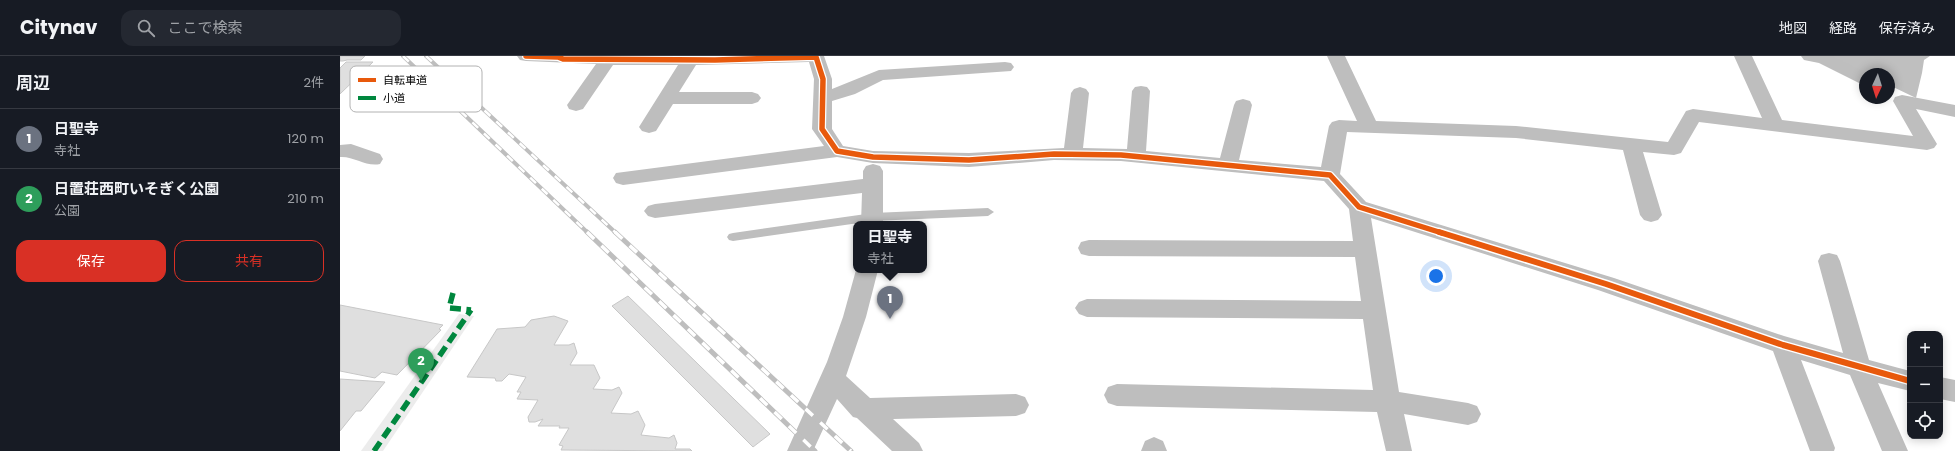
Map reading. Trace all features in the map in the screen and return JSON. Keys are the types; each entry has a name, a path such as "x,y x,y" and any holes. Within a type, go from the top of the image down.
{"street":[{"path":"526,56 558,57 563,59 653,57 690,60 816,57 823,79 822,129 837,151"},
{"path":"1336,56 1369,127"},
{"path":"1743,56 1775,125"},
{"path":"1810,56 1824,59 1859,76"},
{"path":"576,105 609,58"},
{"path":"649,127 690,60"},
{"path":"823,98 849,90 879,75 944,63 1005,67"},
{"path":"1136,156 1140,91"},
{"path":"1074,154 1080,93"},
{"path":"1330,175 1339,126 1516,132 1674,149 1693,115 1927,144 1896,97"},
{"path":"1896,97 1955,111"},
{"path":"667,98 752,98"},
{"path":"1228,165 1243,105"},
{"path":"1631,144 1651,215"},
{"path":"340,151 351,150 373,159"},
{"path":"623,178 837,151 873,157 969,160 1074,154 1136,156 1330,175 1360,207 1606,284 1783,345 1859,368 1907,380"},
{"path":"872,221 873,157"},
{"path":"655,211 873,185"},
{"path":"1360,207 1383,378 1399,451"},
{"path":"1089,248 1366,249"},
{"path":"1829,261 1859,368 1895,451"},
{"path":"800,451 833,380 860,304 866,273"},
{"path":"1087,308 1374,310"},
{"path":"1783,345 1822,448"},
{"path":"833,380 862,409 910,451"},
{"path":"1943,389 1955,391"},
{"path":"1117,395 1388,401 1468,414"},
{"path":"862,409 1016,405"}],"lane":[{"path":"872,221 988,212"},
{"path":"733,237 853,223"}],"shaded area":[{"path":"1830,56 1930,56 1924,60 1916,98 1895,88 1895,68 1859,68 1859,70"},
{"path":"459,314 474,316 383,451 361,451"}],"building":[{"path":"340,56 365,56 361,60 340,61"},
{"path":"346,62 373,62 369,66 350,66 350,84 340,94 340,68"},
{"path":"628,296 770,434 753,447 612,306"},
{"path":"340,305 443,325 439,329 441,330 397,375 382,372 375,378 340,371"},
{"path":"554,316 568,321 554,345 569,345 574,343 577,353 570,365 594,365 600,378 593,389 612,390 619,387 622,393 611,413 631,414 638,411 645,425 641,435 669,438 674,435 677,443 675,449 690,449 692,451 561,450 563,446 559,445 569,428 559,428 560,426 538,426 543,419 535,422 529,422 528,417 538,400 517,399 521,392 517,392 526,377 509,374 502,381 496,381 495,378 467,377 497,329 525,327 531,320"},
{"path":"340,379 385,382 361,411 356,411 340,431"}],"railway":[{"path":"403,56 413,66"},
{"path":"426,56 437,66"},
{"path":"482,108 616,233"},
{"path":"462,112 588,233"},
{"path":"587,232 815,451"},
{"path":"615,232 851,451"}],"marked path":[{"path":"453,293 449,308 471,310"},
{"path":"374,451 471,310"}],"cycle path":[{"path":"526,56 558,57 563,59 715,60 816,57 823,79 822,129 837,151 873,157 969,160 1054,154 1121,155 1330,175 1359,207 1606,284 1783,345 1907,380"}],"place":[{"name":"日聖寺","path":"890,319"},
{"name":"日置荘西町いそぎく公園","path":"421,381"}]}
